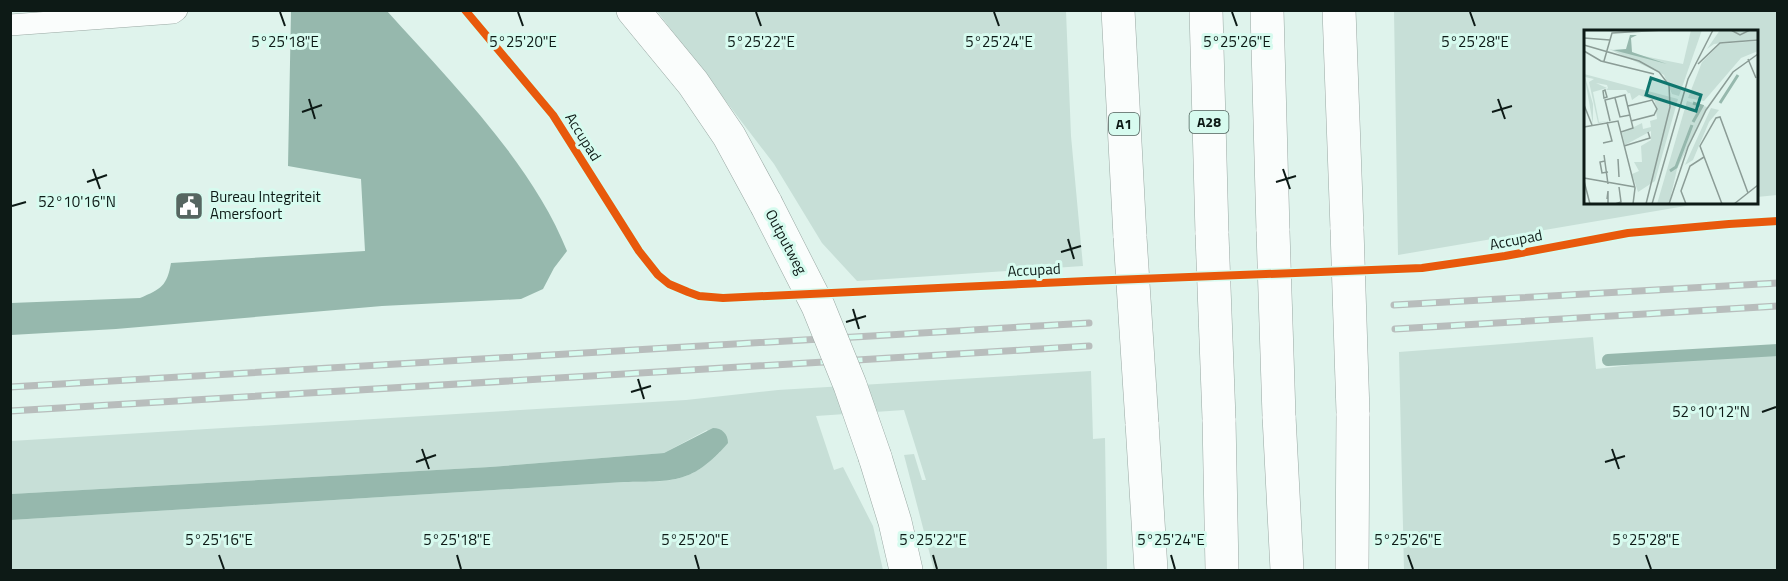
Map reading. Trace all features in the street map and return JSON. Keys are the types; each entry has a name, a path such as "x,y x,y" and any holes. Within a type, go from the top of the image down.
{"main road":[{"name":"Outputweg","path":"633,10 693,83 729,136 818,306 850,385 895,522 906,570"},
{"name":"A1","path":"1118,10 1151,570"},
{"name":"A28","path":"1206,10 1222,570"},
{"path":"1267,10 1279,416 1287,570"},
{"path":"1339,10 1353,413 1353,570"}],"lane":[{"path":"10,25 173,13 177,10"}],"shaded area":[{"path":"291,11 387,11 437,66 488,124 533,186 552,218 567,251 554,268 543,289 521,299 382,306 116,329 11,335 11,303 140,298 162,286 171,263 365,251 361,179 288,166"},
{"path":"657,11 1066,11 1071,136 1083,266 857,281 822,243 774,164"},
{"path":"1394,11 1777,11 1777,195 1758,197 1758,30 1584,30 1584,204 1697,204 1398,255"},
{"path":"1593,337 1596,369 1777,348 1777,570 1404,570 1399,352"},
{"path":"1091,371 1093,439 1105,438 1107,570 934,570 904,455 914,454 922,480 926,480 904,410 816,416 834,470 843,467 873,526 883,570 11,570 11,520 665,481 687,476 708,463 720,452 707,430 664,453 490,467 11,494 11,441 686,400 778,390"},
{"path":"713,428 724,432 728,443 704,466 682,478 670,480 11,520 11,494 490,467 664,453"}],"waterway":[{"path":"1608,360 1778,350"}],"railway":[{"path":"1394,305 1778,283"},
{"path":"1395,329 1778,306"},
{"path":"10,387 1089,323"},
{"path":"10,411 1089,346"}],"cycle path":[{"name":"Accupad","path":"465,10 553,115 639,251 658,275 669,284 699,296 723,298 1422,268 1505,256 1628,233 1778,221"}],"place":[{"name":"Bureau Integriteit Amersfoort","path":"189,206"}]}
